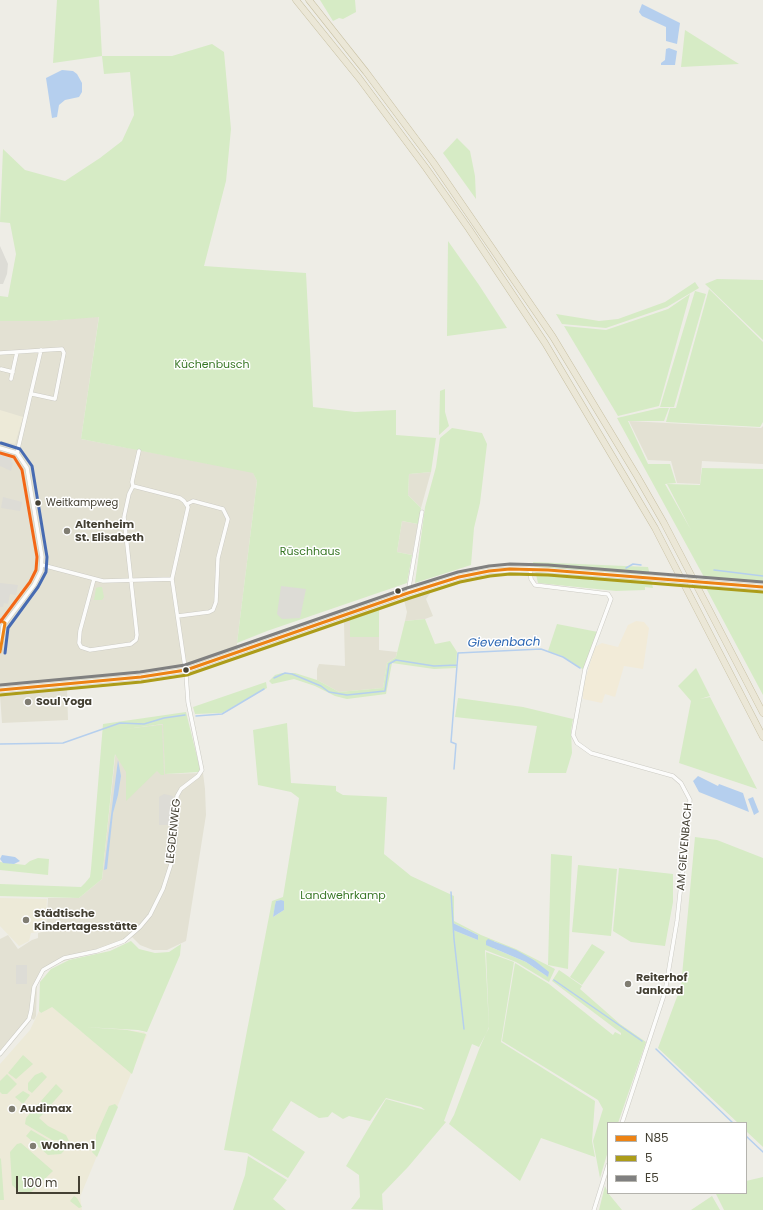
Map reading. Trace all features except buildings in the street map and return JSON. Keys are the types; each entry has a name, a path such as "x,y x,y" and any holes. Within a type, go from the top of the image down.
{"highway":[{"path":"296,0 359,78 426,168 469,229 545,343 621,468 663,541 763,737"},
{"path":"309,0 366,72 433,162 553,338 645,490 685,562 763,713"}],"main road":[{"path":"0,690 141,677 186,670 408,593 473,574 510,569 530,569 763,587"}],"street":[{"path":"0,353 62,349 64,352 55,398 32,394"},
{"path":"17,453 32,394 41,350"},
{"path":"11,379 17,352"},
{"path":"1,369 13,372"},
{"path":"0,448 17,453 27,468 42,557 42,565 34,585 5,623 0,652"},
{"path":"94,580 79,637 81,647 90,650 131,644 136,640 124,517 129,494 133,486 132,482 139,451"},
{"path":"42,565 94,580 114,582 172,579 188,511 187,504 180,498 133,486"},
{"path":"178,616 209,612 213,610 216,602 218,558 228,519 223,509 193,501 187,504"},
{"path":"408,593 422,512"},
{"name":"AM GIEVENBACH","path":"530,569 530,579 535,585 608,594 612,599 585,670 573,734 577,743 591,753 673,776 681,783 690,800 677,921 665,992 622,1122"},
{"name":"LEGDENWEG","path":"0,1054 29,1019 32,1011 33,991 38,977 46,968 64,958 97,951 124,941 140,927 152,911 163,889 172,861 175,843 177,796 181,790 198,776 202,770 189,711 186,670 172,579"},
{"path":"0,620 5,623"},
{"path":"594,1210 607,1167"}],"shaded area":[{"path":"0,246 8,264 7,274 3,284 0,284"},
{"path":"99,316 81,439 253,472 257,481 237,643 238,651 185,666 94,679 0,684 0,321 49,321"},
{"path":"0,410 23,417 15,444 0,441"},
{"path":"629,421 761,428 763,426 763,464 702,461 700,484 677,483 671,461 648,460"},
{"path":"0,455 12,459 11,462 13,463 11,471 0,466"},
{"path":"431,472 421,508 408,495 409,474"},
{"path":"3,497 22,502 20,511 1,508"},
{"path":"402,521 418,524 412,555 397,552"},
{"path":"0,583 18,585 16,595 10,594 8,604 4,603 3,607 0,607"},
{"path":"281,586 306,589 300,618 282,619 277,614"},
{"path":"431,592 426,599 433,616 425,619 405,621 407,612 404,600"},
{"path":"350,620 350,637 379,637 379,650 397,652 396,657 387,663 383,688 339,692 317,680 317,669 319,664 345,666 344,622"},
{"path":"636,621 644,622 649,628 643,669 624,666 615,697 605,694 602,703 583,699 583,687 595,647 602,643 618,647 628,625"},
{"path":"67,688 68,720 2,723 0,695"},
{"path":"164,724 165,774 203,773 205,789 206,815 186,941 167,950 153,950 140,945 132,937 113,948 53,964 41,973 37,983 36,1016 34,1020 30,1017 0,1055 0,939 8,935 18,949 38,938 38,933 46,931 48,898 79,898 102,879 118,730"},
{"path":"164,794 173,796 172,825 159,825 159,797"},
{"path":"0,898 47,899 45,931 31,933 29,941 19,946 0,926"},
{"path":"16,965 27,965 27,984 16,984"},
{"path":"51,1006 82,1032 117,1029 144,1032 147,1035 80,1197 82,1210 0,1210 0,1064 30,1030 39,1011 41,1013"}],"green space":[{"path":"57,0 99,0 102,56 53,63"},
{"path":"320,0 355,0 356,12 343,19 339,18 333,21"},
{"path":"685,30 739,64 681,67"},
{"name":"Küchenbusch","path":"212,44 224,52 231,129 226,181 204,266 306,273 313,407 355,412 396,410 396,435 436,438 431,472 409,474 408,495 421,508 418,524 402,521 397,552 412,555 407,583 267,631 237,643 257,481 253,473 81,439 99,317 49,321 0,321 0,296 8,297 16,254 10,223 0,222 3,149 25,170 65,181 100,158 122,141 134,115 130,72 104,74 102,56 172,56"},
{"path":"457,138 470,151 475,176 476,199 443,153"},
{"path":"448,241 479,285 507,328 447,336"},
{"path":"717,279 763,280 763,340 705,284"},
{"path":"695,282 699,288 667,307 606,328 562,324 556,314 599,321 618,319 665,302"},
{"path":"709,289 763,342 763,422 760,427 666,422 670,408 676,408"},
{"path":"695,291 706,294 674,407 660,407"},
{"path":"690,294 659,406 618,416 564,326 606,330 668,309"},
{"path":"445,389 445,412 449,426 439,435 440,391"},
{"path":"660,408 669,408 664,421 628,421 648,464 670,464 676,483 665,484 691,530 667,484 700,485 702,468 763,469 763,583 704,577 617,418"},
{"path":"452,428 482,433 487,444 480,503 474,528 471,565 415,583 425,507 436,467 440,438"},
{"path":"533,562 648,567 653,588 645,587 645,590 616,591 538,583"},
{"path":"102,587 104,597 102,600 94,600 96,588"},
{"path":"706,588 763,593 763,695"},
{"path":"379,609 379,637 350,637 350,620"},
{"path":"425,619 435,644 450,641 457,652 456,668 434,669 392,663 386,694 347,699 335,696 315,686 294,679 272,684 269,681 275,675 282,673 295,673 317,680 339,692 383,688 387,663 396,657 405,621"},
{"path":"557,624 598,632 584,670 562,656 548,651"},
{"path":"696,668 710,696 700,699 710,697 757,789 679,763 691,701 678,686"},
{"path":"266,682 267,688 222,713 195,714 193,707"},
{"path":"458,698 523,707 573,719 571,731 572,753 566,773 528,773 537,726 455,717"},
{"path":"186,712 200,769 199,772 165,774 163,724 126,729 162,725 164,775 161,775 157,771 126,801 126,772 115,754 102,879 79,898 0,896 0,884 81,887 90,877 103,724"},
{"name":"Landwehrkamp","path":"287,723 291,783 336,786 336,791 343,795 387,797 384,854 411,876 454,896 454,921 481,935 516,949 555,969 549,982 516,962 485,950 489,1028 479,1047 472,1044 444,1121 446,1122 408,1167 382,1194 383,1210 351,1209 360,1197 359,1175 346,1166 386,1099 425,1110 421,1107 386,1098 370,1121 349,1116 343,1119 332,1112 328,1117 319,1118 291,1101 272,1130 305,1152 288,1178 247,1153 224,1150 272,901 283,897 299,798 291,792 258,785 253,730","holes":["281,900 284,910 273,917 276,901","453,923 478,935 478,940 453,930","494,941 534,960 548,977 526,962 493,948"]},
{"path":"695,837 717,840 763,858 763,1147 747,1132 747,1122 737,1122 658,1048 681,986"},
{"path":"551,854 572,856 568,969 548,965"},
{"path":"38,858 49,859 48,875 0,870 0,862 25,865"},
{"path":"578,865 617,869 611,936 572,932"},
{"path":"619,868 673,874 673,902 665,946 631,942 613,931"},
{"path":"131,941 139,949 155,953 169,952 181,944 180,955 147,1032 138,1030 85,1027 127,1030 146,1034 132,1074 52,1007 41,1013 39,1011 40,982 51,969 69,960 110,951"},
{"path":"592,944 605,952 582,985 570,977"},
{"path":"486,952 514,962 501,1042 595,1101 592,1141 595,1157 541,1138 520,1181 449,1124 489,1027"},
{"path":"515,963 549,984 613,1035 615,1032 621,1035 621,1033 552,981 559,970 582,986 580,989 620,1024 646,1042 618,1122 607,1122 607,1154 600,1178 593,1141 603,1109 598,1100 502,1041"},
{"path":"23,1055 33,1064 16,1079 8,1073"},
{"path":"42,1072 47,1077 32,1093 28,1090 28,1083 35,1075"},
{"path":"7,1074 17,1084 7,1094 2,1094 0,1092 0,1081"},
{"path":"56,1084 63,1091 48,1108 41,1101"},
{"path":"23,1091 30,1095 23,1104 15,1097"},
{"path":"39,1103 47,1110 39,1118 48,1126 66,1135 69,1141 52,1140 25,1124 26,1118"},
{"path":"115,1104 118,1107 97,1157 92,1152 96,1135 109,1106"},
{"path":"31,1130 50,1141 71,1143 61,1154 48,1155 26,1136"},
{"path":"21,1143 53,1171 30,1193 22,1194 12,1185 10,1152 17,1144"},
{"path":"248,1156 287,1180 273,1199 286,1210 233,1210 245,1175"},
{"path":"0,1158 1,1159 4,1200 0,1200"},
{"path":"763,1177 763,1210 724,1210 716,1194 747,1194 747,1181"},
{"path":"605,1186 607,1194 609,1194 622,1210 599,1210"},
{"path":"74,1196 77,1198 82,1207 79,1208 70,1201"},
{"path":"712,1196 720,1210 691,1210"}],"water":[{"path":"642,4 680,23 677,44 666,41 666,27 642,16 639,12"},
{"path":"669,48 677,51 675,65 661,65 661,63 665,60 666,49"},
{"path":"62,70 73,71 77,74 82,83 82,92 79,97 65,100 59,105 57,117 52,118 46,78"},
{"path":"118,760 121,776 113,813 107,869 104,870"},
{"path":"698,776 718,786 719,784 743,793 749,812 699,792 693,781"},
{"path":"753,797 759,812 754,815 748,799"},
{"path":"2,855 15,857 20,861 14,864 3,863 0,859"},
{"path":"276,901 284,901 284,910 273,917"},
{"path":"453,923 478,935 478,940 453,930"},
{"path":"488,939 516,950 534,960 549,972 548,977 526,962 486,945 486,941"}],"waterway":[{"name":"Gievenbach","path":"626,568 633,564 641,565"},
{"name":"Gievenbach","path":"714,570 763,576"},
{"name":"Gievenbach","path":"454,769 456,744 451,742 458,653 541,649 563,657 580,668"},
{"name":"Gievenbach","path":"274,678 285,673 292,674 321,686 329,692 347,695 385,691 389,664 396,660 434,666 457,665"},
{"name":"Gievenbach","path":"196,716 222,714 264,689"},
{"name":"Gievenbach","path":"0,744 63,743 120,723 144,724 164,718 185,715"},
{"path":"451,892 454,939 464,1029"},
{"path":"554,980 642,1041"},
{"path":"656,1049 732,1122"},
{"path":"747,1137 763,1152"}],"transit line":[{"path":"1,443 20,449 32,466 47,557 46,572 38,587 8,628 5,653"},
{"path":"0,453 14,457 22,470 37,557 36,570 30,582 0,622"},
{"name":"E5","path":"0,685 140,672 185,665 407,588 458,572 489,566 510,564 548,565 763,582"},
{"name":"N85","path":"0,690 141,677 186,670 408,593 459,577 489,571 510,569 548,570 763,587"},
{"name":"5","path":"0,695 141,682 187,675 410,598 460,582 490,576 510,574 548,575 763,592"},
{"name":"N85","path":"0,620 5,623 0,652"}],"place":[{"name":"Weitkampweg","path":"38,503"},
{"name":"Altenheim St. Elisabeth","path":"67,531"},
{"name":"Soul Yoga","path":"28,702"},
{"name":"Städtische Kindertagesstätte","path":"26,920"},
{"name":"Reiterhof Jankord","path":"628,984"},
{"name":"Audimax","path":"12,1109"},
{"name":"Wohnen 1","path":"33,1146"}],"park label":[{"name":"Rüschhaus","path":"310,552"}]}
